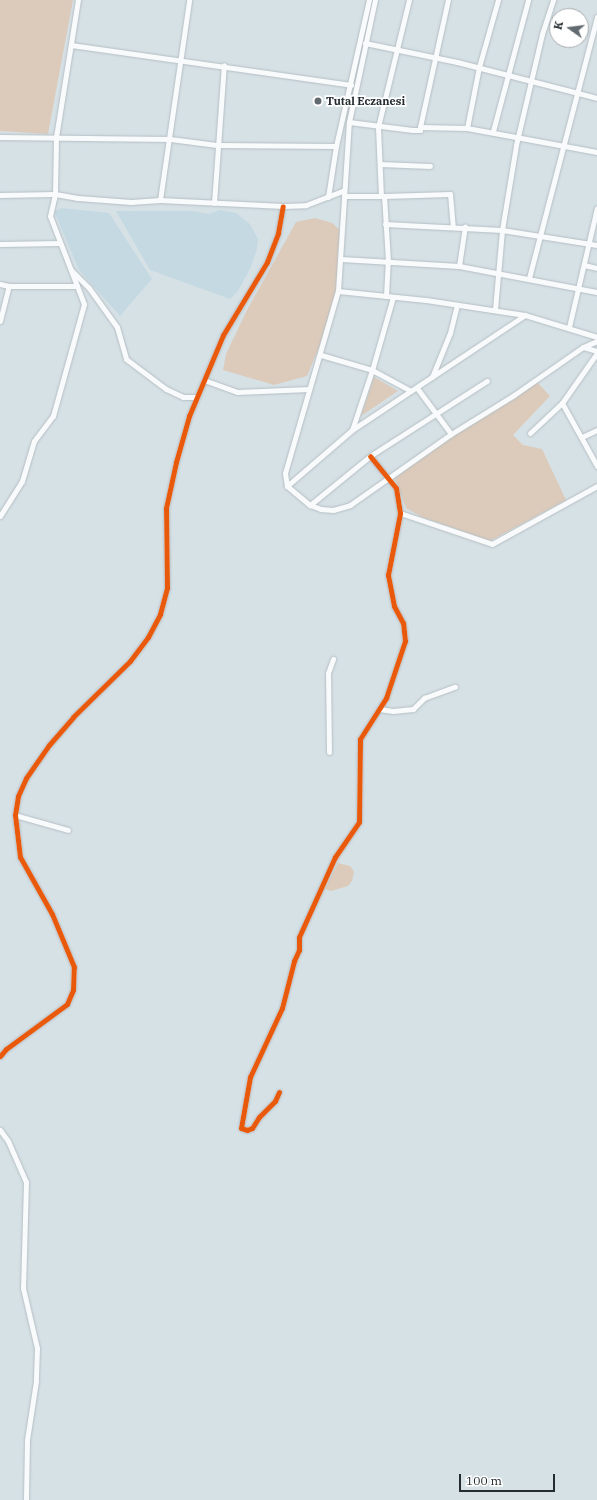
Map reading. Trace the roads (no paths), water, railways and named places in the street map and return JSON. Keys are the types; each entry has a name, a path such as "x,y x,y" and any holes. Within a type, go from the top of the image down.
{"street":[{"path":"0,516 22,481 34,441 54,416 84,304 50,216 55,194 56,137 78,0"},
{"path":"160,200 170,139 179,59 189,0"},
{"path":"328,197 336,146 369,0"},
{"path":"375,0 349,122 338,291 321,355 309,389 285,473 287,486 310,505 333,510 350,505 451,434 514,395 583,346 597,341"},
{"path":"386,296 388,261 378,127 395,49 409,0"},
{"path":"349,122 378,127 420,130 433,58 448,0"},
{"path":"467,128 479,67 498,0"},
{"path":"493,131 528,0"},
{"path":"495,309 497,271 502,230 518,136 553,0"},
{"path":"529,278 562,144 597,17"},
{"path":"366,43 479,67 597,98"},
{"path":"71,46 224,65 351,85"},
{"path":"214,203 224,65"},
{"path":"420,127 467,128 493,131 597,152"},
{"path":"0,137 170,139 217,145 336,146"},
{"path":"380,164 430,166"},
{"path":"0,195 55,194 78,198 131,202 160,200 283,206 306,205 328,197 344,194 382,196 450,194 452,226"},
{"path":"0,1056 6,1049 67,1004 73,990 74,967 52,914 20,857 15,815 26,778 73,717 130,661 148,637 160,614 167,588 166,508 176,462 197,397 223,335 267,262 278,233 283,206"},
{"path":"569,327 590,244 597,208"},
{"path":"385,224 465,226 502,230 597,245"},
{"path":"459,266 465,226"},
{"path":"0,244 60,243"},
{"path":"341,259 459,266 497,271 597,292"},
{"path":"584,265 597,268"},
{"path":"70,269 89,288 116,328 126,359 166,390 183,397 197,397"},
{"path":"0,284 9,286 77,286"},
{"path":"0,321 2,308 9,286"},
{"path":"338,291 495,309 525,315 569,327 597,337"},
{"path":"352,430 372,370 393,297"},
{"path":"432,378 450,333 457,305"},
{"path":"287,486 352,430 525,315"},
{"path":"530,433 562,403 597,352 583,346"},
{"path":"321,355 372,370 414,390 451,434"},
{"path":"204,380 237,392 309,389"},
{"path":"310,505 370,456 434,412 487,381"},
{"path":"562,403 597,466"},
{"path":"582,437 597,430"},
{"path":"279,1092 275,1101 259,1117 252,1128 247,1130 241,1128 250,1077 282,1008 294,960 299,950 299,937 335,857 359,822 360,739 379,709 394,677 405,641 403,623 394,606 388,575 400,513 396,488 387,479 370,456"},
{"path":"400,513 492,544 597,486"},
{"path":"328,752 328,673 333,659"},
{"path":"379,709 393,711 414,709 424,698 455,687"},
{"path":"15,815 68,830"},
{"path":"0,1130 8,1141 26,1182 23,1288 37,1348 36,1381 27,1440 26,1500"}],"place":[{"name":"Tutal Eczanesi","path":"318,101"}]}
